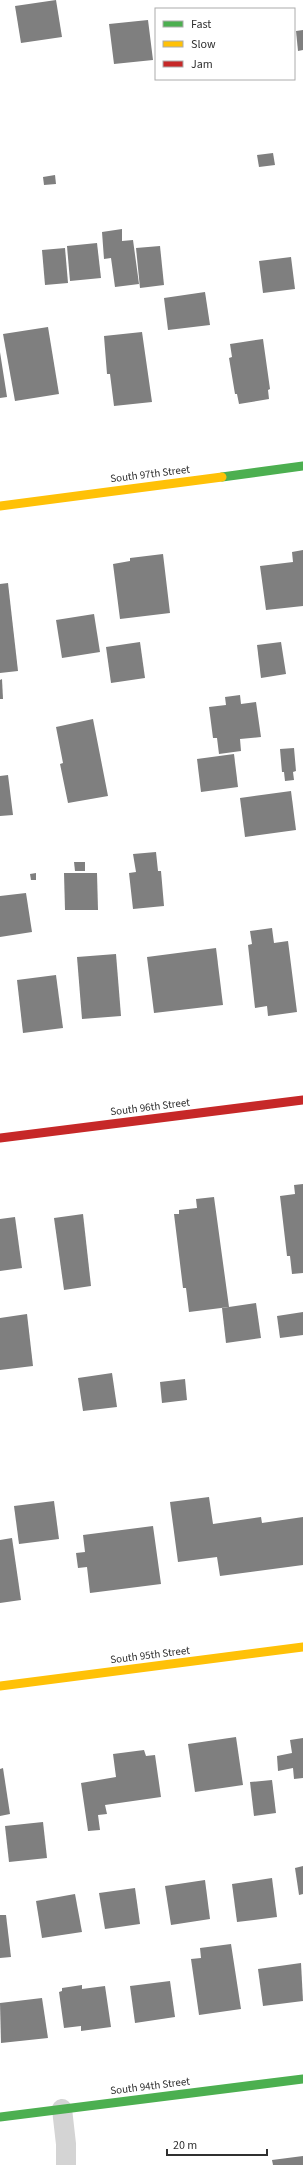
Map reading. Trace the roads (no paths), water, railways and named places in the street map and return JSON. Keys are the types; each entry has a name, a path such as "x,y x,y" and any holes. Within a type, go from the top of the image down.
{"street":[{"name":"South 97th Street","path":"0,506 303,466"},
{"name":"South 96th Street","path":"0,1138 303,1100"},
{"name":"South 95th Street","path":"0,1686 303,1647"},
{"name":"South 94th Street","path":"0,2117 303,2079"}],"lane":[{"path":"62,2109 66,2144 66,2165"}]}
